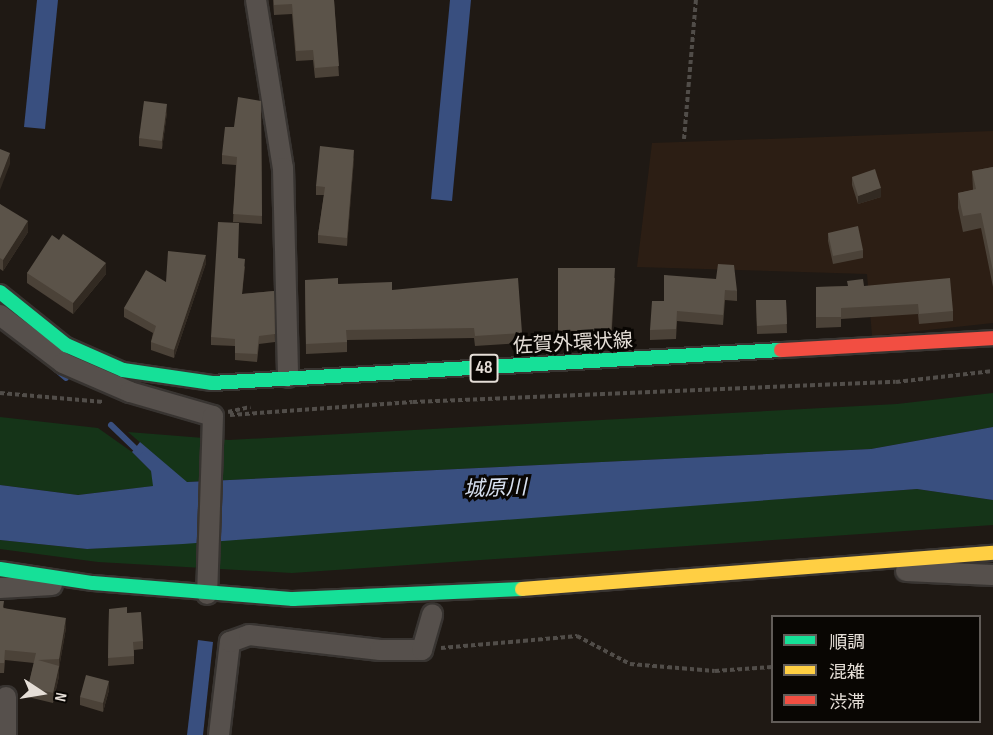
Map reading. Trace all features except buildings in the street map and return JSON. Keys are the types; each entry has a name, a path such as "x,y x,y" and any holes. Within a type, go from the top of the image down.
{"main road":[{"name":"佐賀外環状線","path":"0,292 66,345 123,370 212,383 288,377 698,358 993,338"},
{"path":"0,569 93,583 207,594 293,599 439,595 993,552"}],"street":[{"path":"256,0 283,168 288,377"},
{"path":"0,315 63,363 130,392 213,416 207,594"},
{"path":"874,563 906,571 993,574"},
{"path":"0,588 93,583"},
{"path":"219,735 230,642 249,635 380,650 422,650 432,614"},
{"path":"6,696 6,735"}],"path":[{"path":"684,139 696,0"},
{"path":"213,416 413,402 897,382 993,371"},
{"path":"422,650 578,636 630,664 715,671 771,667"}],"shaded area":[{"path":"993,131 993,323 872,336 867,274 637,267 652,143"}],"green space":[{"path":"993,393 993,427 871,449 186,482 128,432 229,440 897,404"},
{"path":"0,417 98,428 132,452 151,471 154,486 78,495 0,485"},
{"path":"917,489 993,500 993,525 292,573 98,562 0,549 0,540 87,549"}],"water":[{"path":"37,0 58,0 45,129 24,127"},
{"path":"450,0 471,0 452,201 431,199"},
{"name":"城原川","path":"993,427 993,500 917,489 183,544 87,549 0,540 0,485 78,495 153,486 151,471 132,452 140,442 187,482 871,449"},
{"path":"198,640 213,642 203,735 187,735"}],"waterway":[{"path":"53,367 66,378"},
{"path":"111,425 139,452"}],"traffic: fast":[{"path":"0,292 66,345 123,370 212,383 781,350"},
{"path":"0,569 93,583 293,599 522,589"}],"traffic: slow":[{"path":"522,589 993,553"}],"traffic: jam":[{"path":"781,350 993,338"}]}
